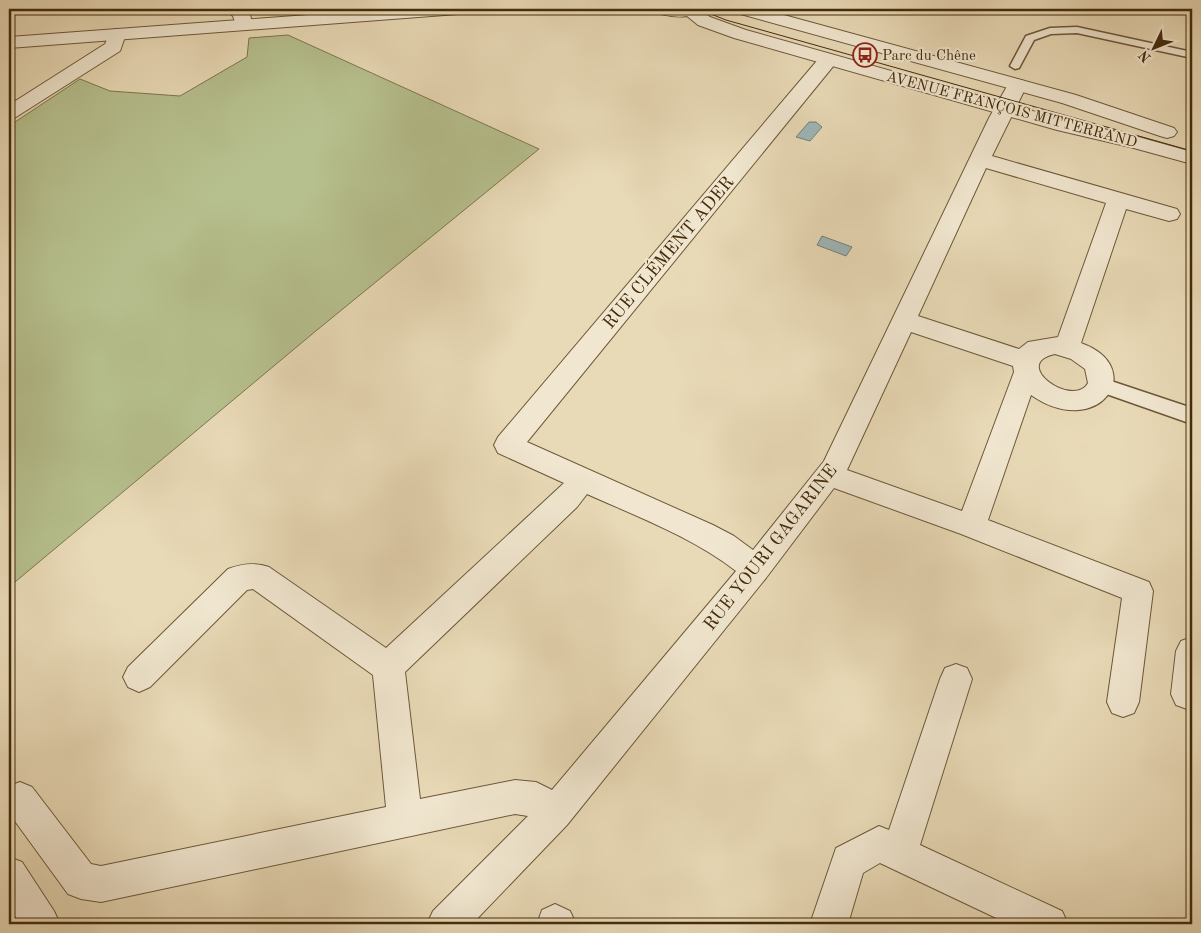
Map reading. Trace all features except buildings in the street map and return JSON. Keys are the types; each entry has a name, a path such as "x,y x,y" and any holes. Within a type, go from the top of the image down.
{"street":[{"path":"9,44 117,34 238,16 458,9"},
{"path":"662,9 697,10"},
{"name":"AVENUE FRANÇOIS MITTERRAND","path":"742,9 1012,87 1192,158"},
{"name":"AVENUE FRANÇOIS MITTERRAND","path":"697,10 704,21 740,34 828,60 1012,87 1069,99 1141,125 1192,139"},
{"path":"9,113 113,47 117,34"},
{"name":"RUE CLÉMENT ADER","path":"583,479 508,445 828,60"},
{"name":"RUE YOURI GAGARINE","path":"446,924 555,813 756,568 834,468 1012,87"},
{"path":"980,159 1170,214"},
{"path":"1067,347 1118,199"},
{"path":"903,320 1026,367 1032,383 1042,391 1066,400 1090,398 1098,392 1102,385 1102,376 1094,362 1067,347 1055,345 1035,349 1029,354 1026,367 970,526"},
{"path":"1102,385 1192,416"},
{"path":"829,475 970,526 1138,591 1123,702"},
{"path":"388,667 567,499 583,479 703,534 724,545 756,568"},
{"path":"139,677 239,578 258,576 388,667 405,819"},
{"path":"1188,694 1192,651"},
{"path":"899,854 956,679"},
{"path":"20,799 81,880 101,884 515,797 536,799 555,813"},
{"path":"829,924 849,861 879,844 1049,924"},
{"path":"9,875 41,924"}],"lane":[{"path":"1012,87 1030,38 1050,31 1062,30 1094,33 1192,55"}],"green space":[{"path":"288,35 539,149 317,330 9,587 9,126 80,79 110,91 180,96 247,57 249,38"}],"water":[{"path":"809,122 816,122 822,127 810,141 796,137"},
{"path":"822,236 852,247 846,256 817,245"}],"tram line":[{"path":"698,9 726,20 1192,151"}],"place":[{"name":"Parc du Chêne","path":"865,55"}]}
